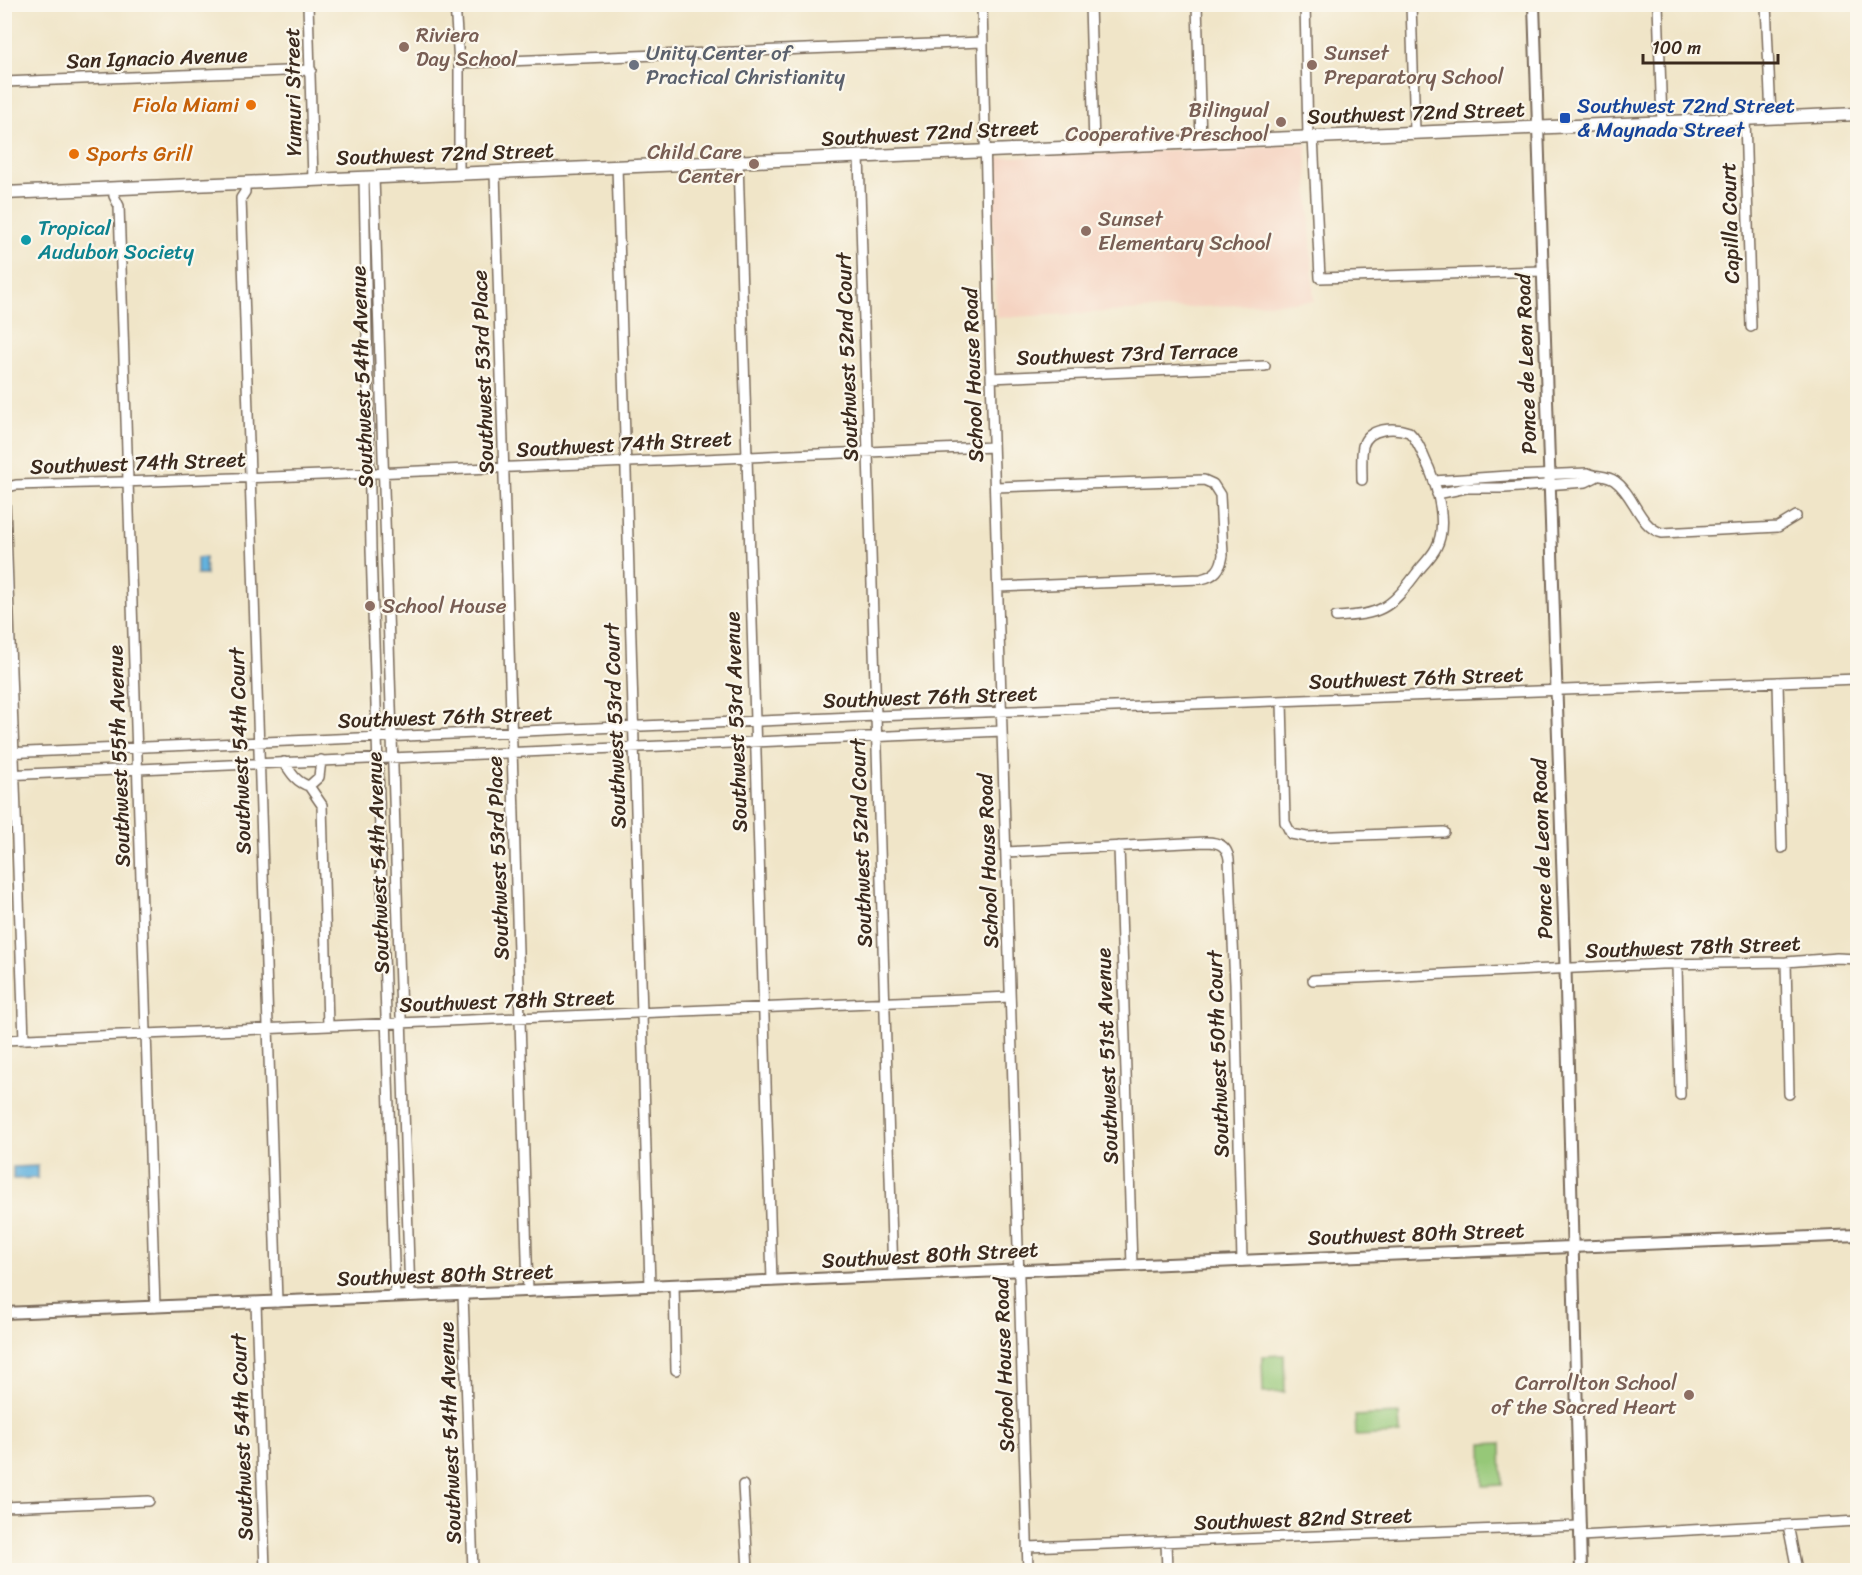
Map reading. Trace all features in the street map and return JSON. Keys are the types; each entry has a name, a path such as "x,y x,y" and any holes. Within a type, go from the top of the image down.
{"main road":[{"name":"Southwest 72nd Street","path":"4,193 1857,114"}],"street":[{"name":"Yumuri Street","path":"308,4 313,180"},
{"path":"455,4 459,63 459,173"},
{"name":"School House Road","path":"982,4 993,447 1028,1570"},
{"path":"1090,4 1094,146"},
{"path":"1197,4 1201,141"},
{"path":"1305,4 1320,279 1543,271"},
{"path":"1411,4 1415,132"},
{"name":"Ponce de Leon Road","path":"1534,4 1565,969 1581,1570"},
{"path":"1658,4 1662,122"},
{"path":"1766,4 1771,117"},
{"path":"459,63 982,42"},
{"name":"San Ignacio Avenue","path":"4,82 311,70"},
{"name":"Capilla Court","path":"1745,118 1751,327"},
{"name":"Southwest 52nd Court","path":"859,156 892,1276"},
{"name":"Southwest 53rd Avenue","path":"738,161 772,1281"},
{"name":"Southwest 53rd Court","path":"616,166 650,1286"},
{"name":"Southwest 53rd Place","path":"495,172 528,1291"},
{"name":"Southwest 54th Avenue","path":"369,177 392,737 410,1296"},
{"name":"Southwest 54th Avenue","path":"369,177 370,473 395,1296"},
{"name":"Southwest 54th Court","path":"240,183 245,192 241,198 249,478 278,1302"},
{"name":"Southwest 55th Avenue","path":"119,188 124,196 119,204 155,1307"},
{"name":"Southwest 73rd Terrace","path":"991,378 1265,366"},
{"path":"1336,617 1366,614 1383,608 1402,594 1436,549 1440,537 1441,524 1434,481 1411,433 1386,429 1374,432 1366,440 1363,452 1362,480"},
{"name":"Southwest 74th Street","path":"5,488 16,485 249,478 993,447"},
{"path":"4,473 24,1040"},
{"path":"1434,481 1472,483 1498,488 1519,487 1588,473 1617,482 1649,525 1662,533 1778,527 1796,516"},
{"path":"1437,494 1498,477 1518,476 1548,480"},
{"path":"1518,476 1519,487"},
{"path":"1498,477 1498,488"},
{"path":"995,487 1187,479 1209,482 1216,487 1220,495 1223,555 1216,572 1206,578 998,587"},
{"name":"Southwest 76th Street","path":"4,753 754,723 876,716 1857,679"},
{"path":"1778,682 1782,848"},
{"path":"1282,701 1286,822 1291,834 1307,837 1444,832"},
{"name":"Southwest 76th Street","path":"4,775 1002,731"},
{"path":"309,786 318,777 321,760"},
{"path":"284,762 292,775 309,786 322,805 328,1026"},
{"name":"Southwest 50th Court","path":"1119,846 1217,843 1225,847 1229,859 1235,984 1242,1261"},
{"path":"1006,852 1119,846"},
{"name":"Southwest 51st Avenue","path":"1119,846 1132,1266"},
{"name":"Southwest 78th Street","path":"1313,980 1677,964 1857,959"},
{"path":"1786,962 1789,1094"},
{"path":"1677,964 1680,1095"},
{"name":"Southwest 78th Street","path":"4,1040 1010,997"},
{"name":"Southwest 80th Street","path":"4,1313 1857,1235"},
{"path":"674,1285 676,1370"},
{"name":"Southwest 54th Avenue","path":"463,1294 473,1570"},
{"name":"Southwest 54th Court","path":"256,1303 265,1570"},
{"path":"744,1485 748,1570"},
{"path":"4,1506 149,1501"},
{"name":"Southwest 82nd Street","path":"1027,1547 1788,1525 1857,1521"},
{"path":"1788,1525 1797,1570"},
{"path":"1166,1542 1167,1570"}],"shaded area":[{"path":"1306,144 1314,301 996,318 991,158"}],"green space":[{"path":"1284,1355 1285,1392 1263,1393 1262,1356"},
{"path":"1399,1414 1400,1434 1356,1436 1355,1416"},
{"path":"1501,1443 1502,1485 1483,1486 1482,1444"}],"water":[{"path":"205,557 206,575 197,575 197,558"},
{"path":"38,1166 38,1178 13,1179 13,1167"}],"place":[{"name":"Riviera Day School","path":"404,47"},
{"name":"Unity Center of Practical Christianity","path":"634,65"},
{"name":"Sunset Preparatory School","path":"1312,65"},
{"name":"Fiola Miami","path":"251,105"},
{"name":"Southwest 72nd Street & Maynada Street","path":"1565,118"},
{"name":"Bilingual Cooperative Preschool","path":"1281,122"},
{"name":"Sports Grill","path":"74,154"},
{"name":"Child Care Center","path":"754,164"},
{"name":"Sunset Elementary School","path":"1086,231"},
{"name":"Tropical Audubon Society","path":"26,240"},
{"name":"School House","path":"370,606"},
{"name":"Carrollton School of the Sacred Heart","path":"1689,1395"}]}
